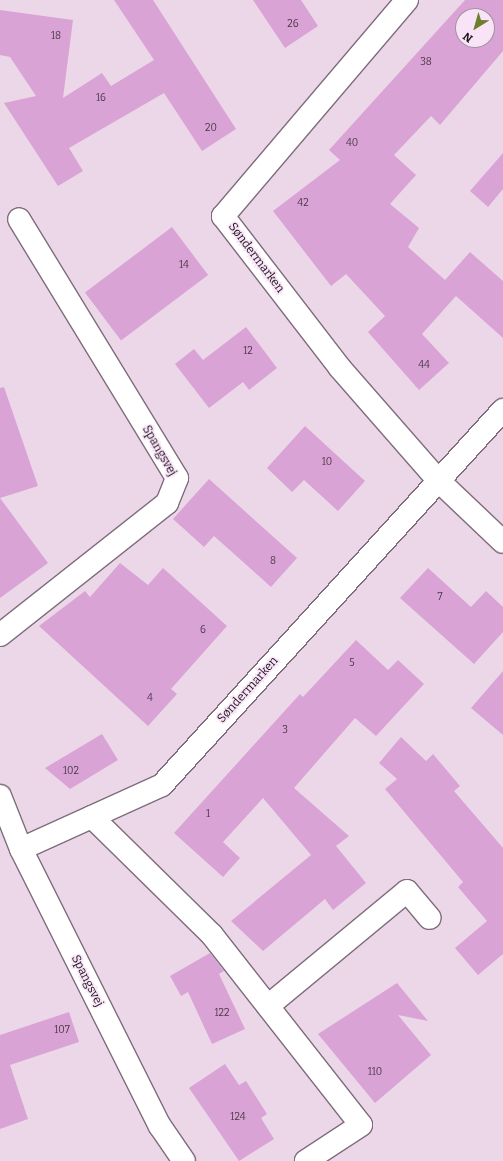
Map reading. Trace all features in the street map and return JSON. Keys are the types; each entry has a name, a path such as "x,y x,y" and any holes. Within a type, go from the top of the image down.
{"street":[{"name":"Søndermarken","path":"407,0 224,216 340,368 439,481 503,542"},
{"name":"Spangsvej","path":"0,635 167,503 177,478 19,219"},
{"name":"Søndermarken","path":"21,848 162,785 503,410"},
{"name":"Spangsvej","path":"0,796 21,848 160,1126 184,1161"},
{"path":"92,817 212,934 361,1125 306,1161"},
{"path":"268,1006 407,891 430,918"}],"building":[{"path":"114,0 153,0 236,129 202,151 164,93 69,148 83,171 58,186 4,103 36,96 10,57 0,55 0,10 73,20 63,98 102,73 111,86 154,60"},
{"path":"253,0 301,0 318,26 285,48"},
{"path":"465,0 503,0 503,51 440,125 431,116 394,155 416,175 390,204 419,228 408,247 445,280 470,252 503,281 503,338 456,296 422,334 449,363 419,390 368,332 385,316 346,274 331,286 273,211 340,160 329,150 455,11 455,48 495,48 495,8 458,8"},
{"path":"503,153 503,189 488,207 470,191"},
{"path":"172,227 208,275 121,341 85,293"},
{"path":"246,327 277,368 249,390 243,382 209,408 175,364 194,349 203,360"},
{"path":"4,387 38,486 0,498 0,388"},
{"path":"305,426 365,481 338,511 304,480 292,492 267,468"},
{"path":"209,479 297,558 271,587 214,536 204,547 173,519"},
{"path":"0,498 48,563 0,598"},
{"path":"120,563 148,585 163,568 227,626 171,689 177,694 148,726 39,626 85,591 90,597"},
{"path":"428,568 471,607 486,591 503,607 503,632 474,664 400,598"},
{"path":"356,640 388,670 398,660 424,684 376,736 355,718 294,788 349,836 336,846 366,883 333,910 325,899 263,951 231,921 311,855 263,798 223,842 240,858 223,877 174,833 300,694 303,697"},
{"path":"503,671 503,735 471,708"},
{"path":"102,734 118,760 70,789 45,768"},
{"path":"401,737 426,761 433,754 460,786 454,791 503,848 503,954 478,975 455,948 487,921 458,887 463,882 385,789 397,779 379,763"},
{"path":"210,953 224,971 219,974 245,1029 212,1044 188,992 181,996 170,976"},
{"path":"397,983 428,1021 398,1015 431,1055 375,1103 318,1034"},
{"path":"69,1012 79,1042 10,1065 28,1119 0,1129 0,1035"},
{"path":"225,1064 239,1085 246,1081 267,1114 261,1118 274,1139 239,1161 189,1088"}]}
